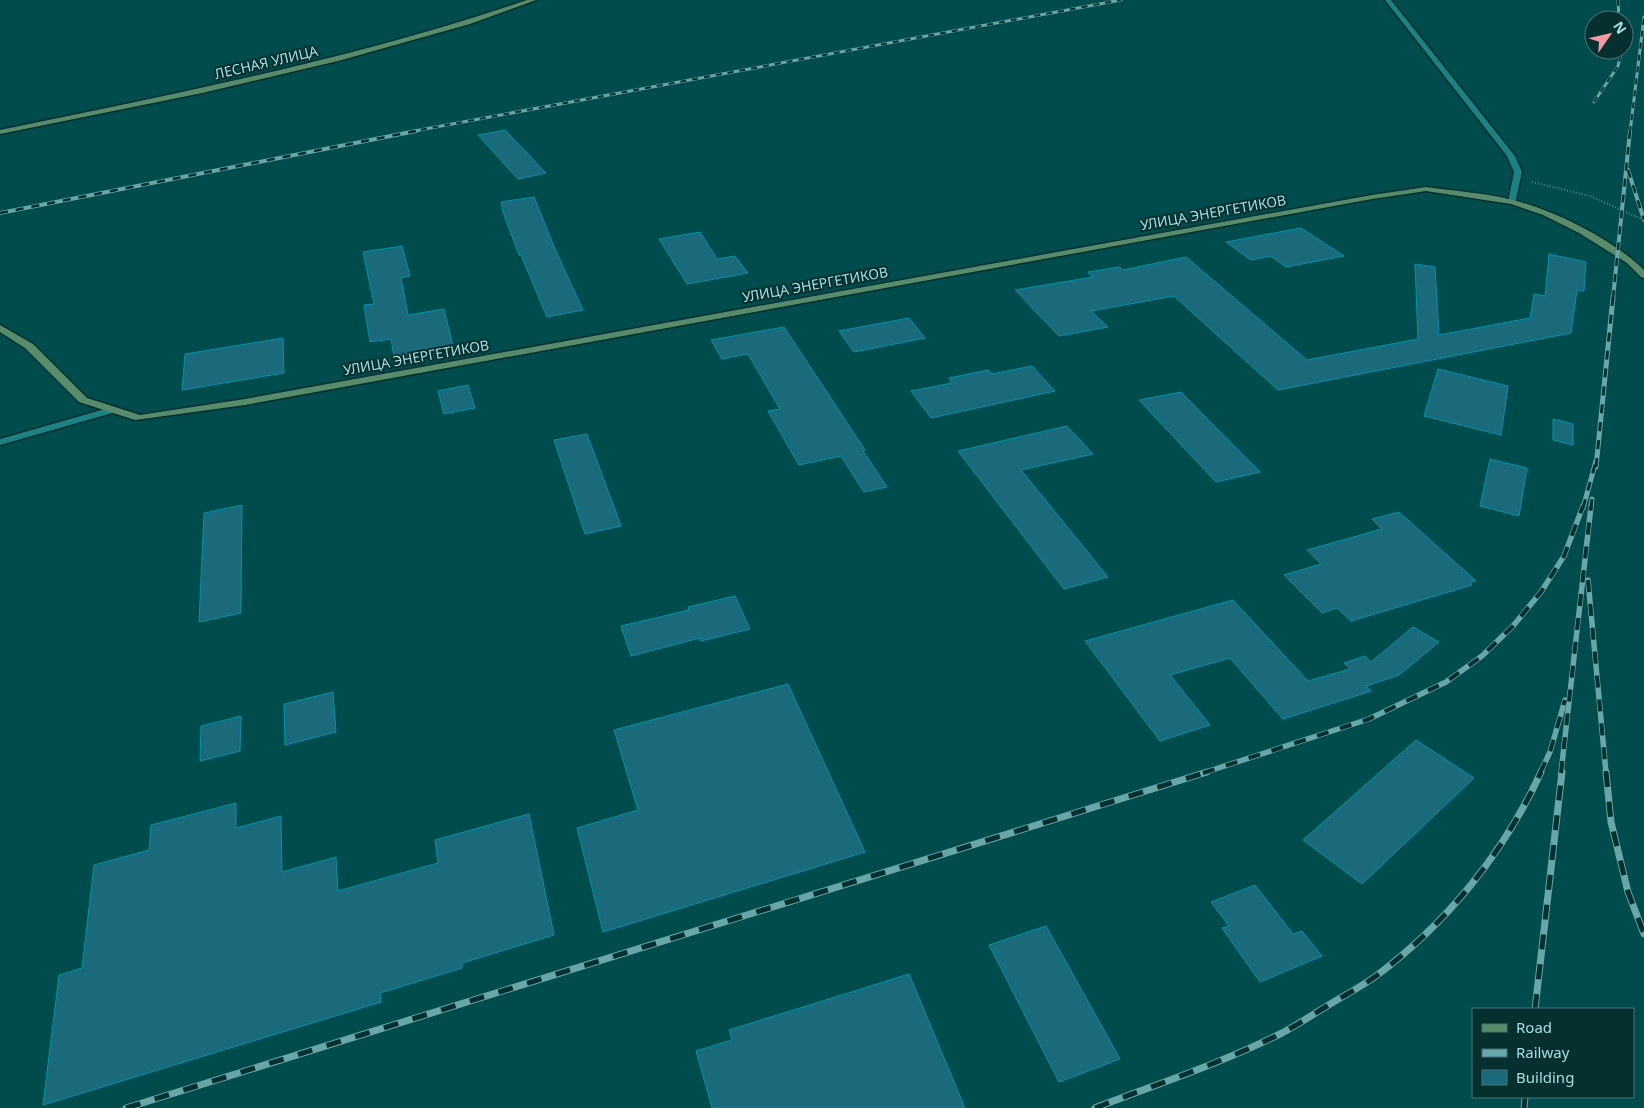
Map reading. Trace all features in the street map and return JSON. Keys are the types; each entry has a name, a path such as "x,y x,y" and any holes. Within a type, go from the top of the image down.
{"main road":[{"name":"ЛЕСНАЯ УЛИЦА","path":"0,132 323,62 418,37 533,0"},
{"name":"УЛИЦА ЭНЕРГЕТИКОВ","path":"0,328 29,346 83,400 139,418 245,402 1372,197 1426,189 1512,202 1546,213 1574,226 1630,260 1644,275"}],"street":[{"path":"1388,0 1504,145 1516,164 1518,179 1512,202"},
{"path":"0,442 112,410"}],"path":[{"path":"1518,179 1557,186 1598,198 1644,220"}],"building":[{"path":"505,130 546,173 518,179 478,135"},
{"path":"534,197 583,310 547,317 521,255 519,255 501,202"},
{"path":"1301,228 1344,256 1286,267 1271,256 1251,260 1226,242"},
{"path":"700,232 717,259 735,256 748,273 687,284 659,239"},
{"path":"402,246 410,276 401,278 408,315 444,309 453,346 394,356 391,339 370,342 364,305 374,304 363,252"},
{"path":"1549,254 1586,262 1584,291 1577,290 1571,333 1278,390 1174,296 1091,311 1108,327 1059,336 1015,290 1093,277 1088,272 1120,267 1123,270 1186,257 1307,360 1418,339 1415,264 1435,267 1439,335 1530,318 1534,294 1545,296"},
{"path":"909,318 925,338 854,352 839,331"},
{"path":"784,327 865,450 863,451 887,487 864,492 841,456 799,465 768,411 780,409 748,354 722,359 711,340"},
{"path":"283,338 284,373 182,390 185,354"},
{"path":"1032,366 1055,391 931,418 911,391 952,383 949,378 988,370 992,374"},
{"path":"1438,369 1508,386 1501,435 1424,416"},
{"path":"468,385 475,408 444,414 438,391"},
{"path":"1181,392 1260,472 1216,482 1139,400"},
{"path":"1553,419 1573,424 1573,445 1553,440"},
{"path":"1067,426 1093,454 1021,470 1108,577 1064,589 958,451"},
{"path":"587,434 621,526 585,534 554,440"},
{"path":"1490,459 1527,468 1519,516 1480,506"},
{"path":"242,505 241,613 199,622 204,513"},
{"path":"1399,512 1476,581 1470,582 1472,585 1351,621 1337,608 1322,613 1284,575 1321,564 1307,550 1382,529 1372,519"},
{"path":"735,596 750,629 701,641 700,638 631,656 621,626 689,610 688,607"},
{"path":"1233,600 1308,681 1350,669 1344,663 1365,656 1371,662 1413,627 1439,642 1399,675 1366,686 1371,691 1283,719 1230,658 1170,675 1210,725 1160,741 1085,641"},
{"path":"788,684 865,852 603,932 577,828 638,810 614,730"},
{"path":"333,692 336,732 285,745 284,704"},
{"path":"241,716 240,751 200,761 201,726"},
{"path":"1416,740 1474,778 1362,884 1303,840"},
{"path":"236,803 236,828 281,816 282,872 336,857 338,891 438,863 435,840 529,814 554,935 462,963 462,968 380,993 381,1002 43,1105 59,975 82,968 94,865 149,850 151,825"},
{"path":"1255,885 1293,934 1302,931 1322,956 1260,982 1222,928 1229,926 1211,902"},
{"path":"1046,926 1120,1059 1059,1082 989,945"},
{"path":"909,974 965,1108 712,1108 696,1051 732,1040 729,1030"}],"railway":[{"path":"409,132 1121,0"},
{"path":"1618,0 1618,10"},
{"path":"1630,132 1644,17"},
{"path":"1594,102 1618,66 1620,60"},
{"path":"0,213 416,131"},
{"path":"1613,298 1630,131"},
{"path":"1628,170 1644,220"},
{"path":"1596,467 1613,297"},
{"path":"1583,508 1596,461"},
{"path":"1591,508 1592,499"},
{"path":"1203,773 1369,719 1446,682 1482,656 1513,626 1541,592 1564,556 1583,506"},
{"path":"1561,773 1591,506"},
{"path":"1588,580 1606,773"},
{"path":"1540,773 1550,752 1565,700"},
{"path":"126,1108 1207,772"},
{"path":"1095,1108 1213,1064 1259,1044 1293,1027 1376,976 1427,933 1450,910 1510,831 1541,772"},
{"path":"1535,1008 1562,772"},
{"path":"1606,772 1611,822 1628,892 1644,934"},
{"path":"1524,1108 1525,1098"}]}
